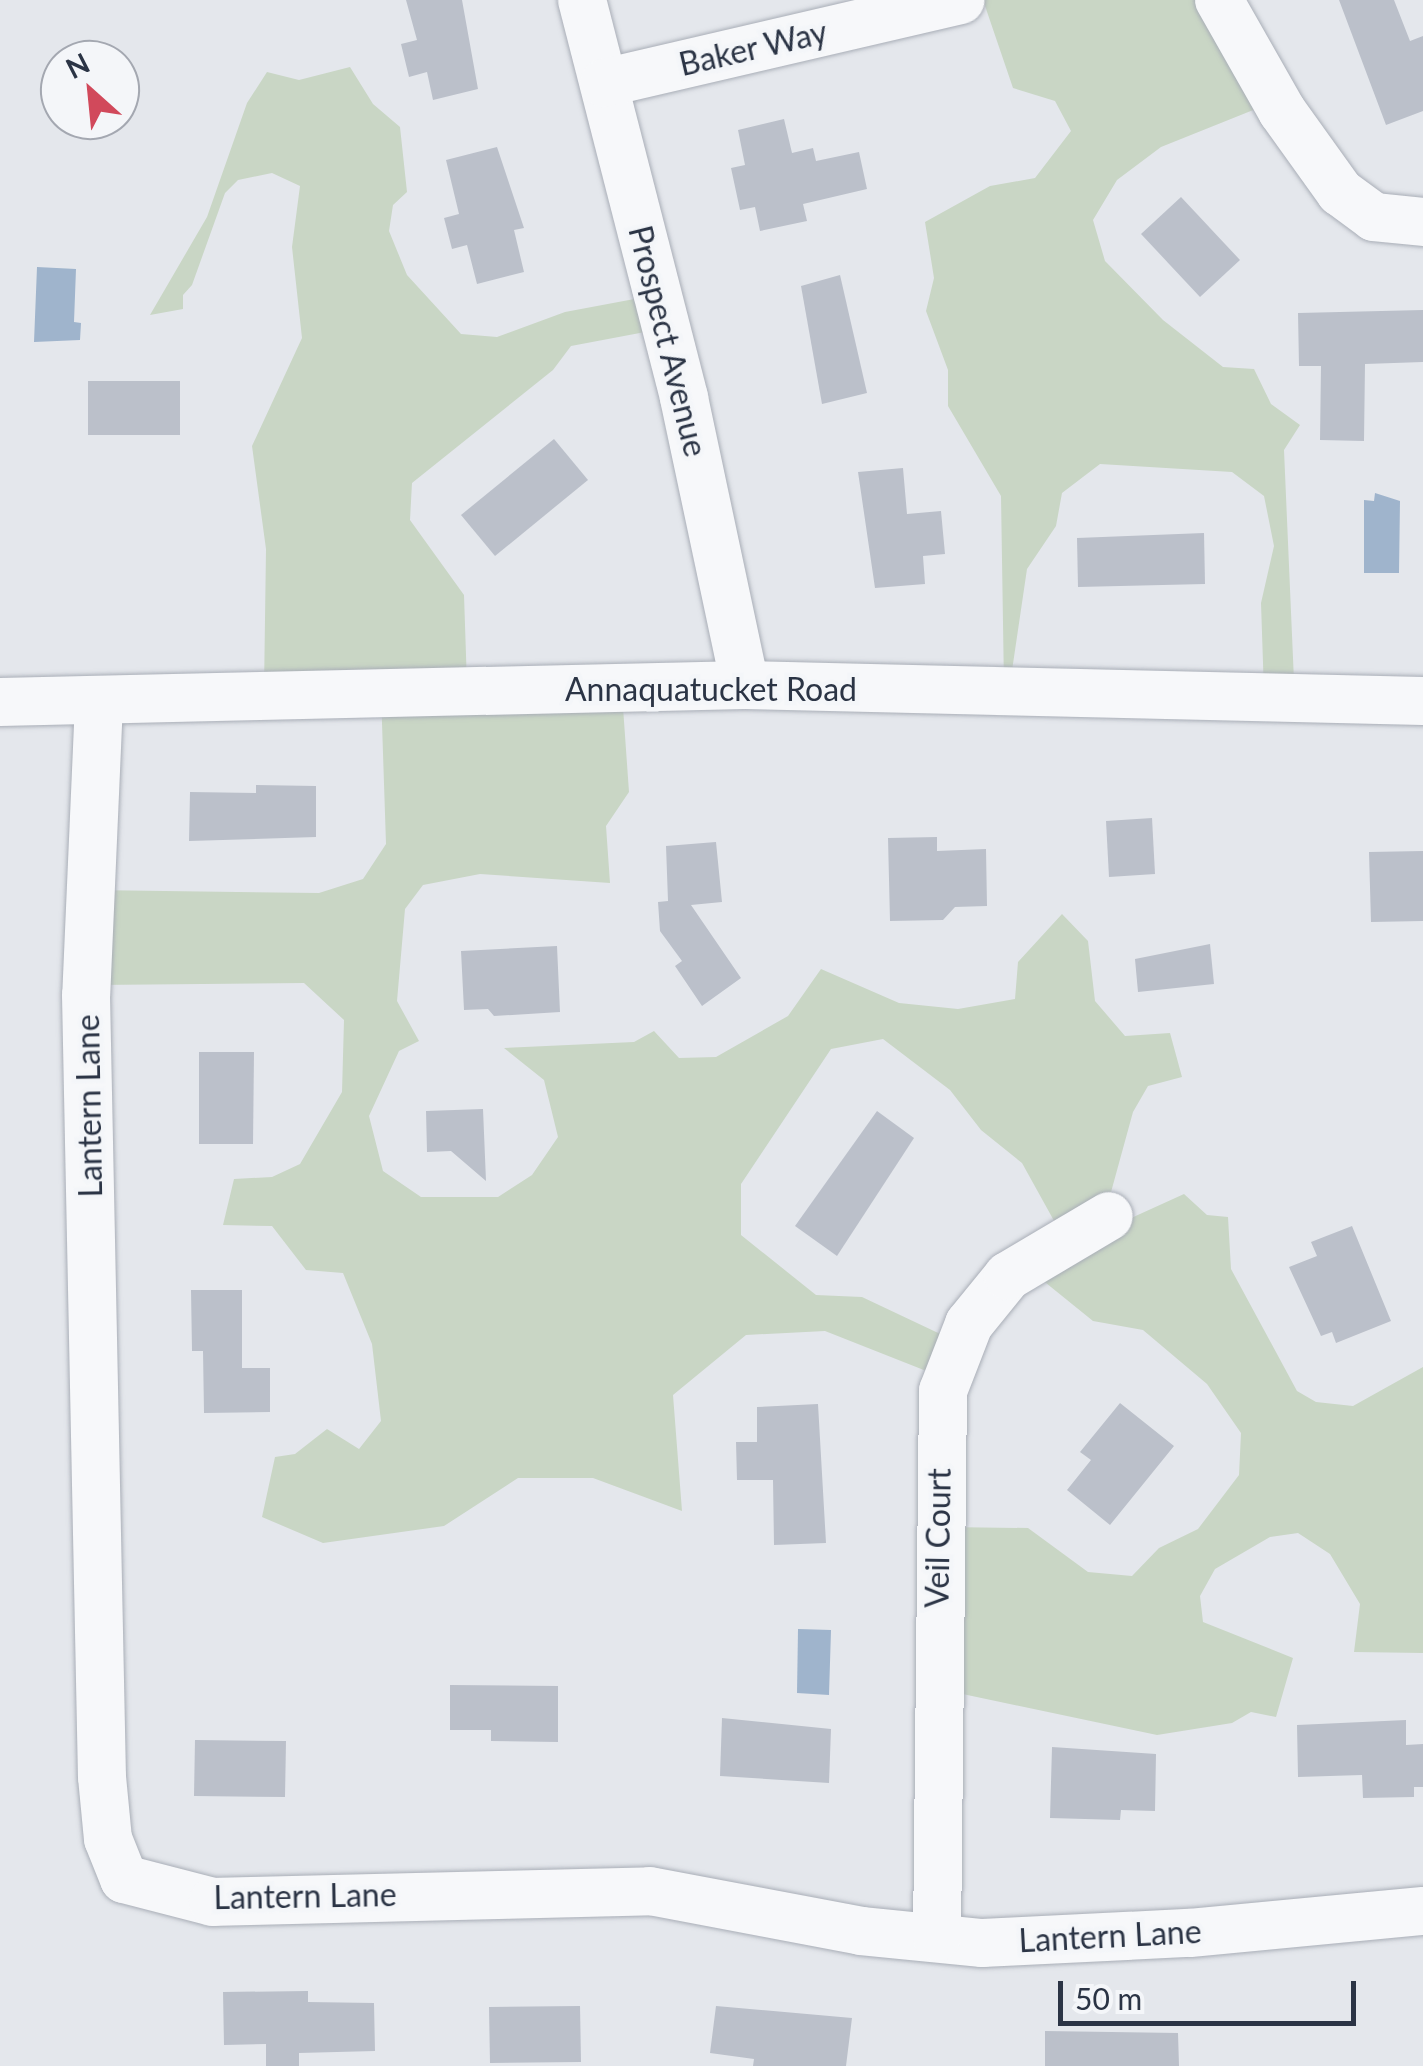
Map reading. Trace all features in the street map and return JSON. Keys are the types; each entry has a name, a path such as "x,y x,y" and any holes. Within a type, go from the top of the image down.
{"street":[{"name":"Prospect Avenue","path":"582,0 684,398 745,685"},
{"name":"Baker Way","path":"604,83 960,0"},
{"path":"1220,0 1282,110 1340,192 1374,217 1423,222"},
{"name":"Annaquatucket Road","path":"0,702 745,685 1423,701"},
{"name":"Lantern Lane","path":"99,702 86,994 102,1777 108,1838 124,1879 212,1902 650,1892 861,1931 982,1943 1190,1933 1423,1911"},
{"name":"Veil Court","path":"937,1938 944,1391 969,1324 1008,1276 1110,1216"}],"green space":[{"path":"983,0 1218,0 1276,101 1161,147 1117,180 1093,220 1105,261 1163,320 1223,367 1254,369 1271,404 1300,425 1284,450 1294,681 1264,693 1261,603 1274,546 1264,496 1232,472 1100,464 1062,493 1056,526 1027,569 1010,684 1004,687 1001,496 948,406 948,370 926,311 934,278 925,222 990,186 1035,178 1071,131 1055,101 1013,88"},
{"path":"350,67 373,104 400,127 407,192 393,205 389,231 407,275 461,334 497,337 565,312 645,297 661,329 571,346 553,370 412,483 410,520 464,595 467,685 622,693 629,792 606,826 610,883 480,874 423,885 405,909 397,1001 419,1041 399,1051 369,1116 383,1171 421,1197 498,1197 532,1175 558,1137 544,1080 504,1048 634,1042 654,1031 679,1058 716,1057 788,1016 821,969 899,1003 958,1009 1015,999 1018,962 1062,914 1088,941 1095,1001 1125,1036 1170,1033 1182,1077 1148,1086 1133,1112 1105,1214 1118,1224 1184,1194 1207,1215 1228,1217 1231,1269 1297,1391 1316,1402 1353,1406 1423,1367 1423,1653 1354,1652 1360,1604 1330,1554 1298,1533 1270,1537 1215,1569 1200,1596 1203,1622 1293,1658 1276,1717 1251,1712 1232,1723 1157,1735 939,1689 946,1527 1028,1528 1088,1572 1132,1576 1159,1548 1198,1529 1239,1475 1241,1433 1207,1384 1143,1330 1093,1321 1025,1266 1063,1237 1022,1163 981,1130 950,1090 883,1039 831,1049 741,1184 741,1235 816,1295 862,1297 953,1340 939,1376 825,1331 746,1335 673,1395 682,1511 593,1478 518,1478 444,1526 323,1543 262,1517 275,1457 295,1454 327,1429 359,1449 381,1421 372,1344 343,1273 306,1270 272,1226 223,1225 234,1179 272,1177 300,1164 342,1092 344,1020 304,983 96,985 91,890 319,893 363,879 386,844 381,693 264,689 266,549 252,446 302,338 292,247 300,186 272,173 238,180 225,193 192,285 183,295 183,309 150,315 207,217 247,103 267,72 299,80"}],"water":[{"path":"37,267 76,269 74,322 81,323 80,340 34,342"},
{"path":"1375,493 1400,501 1399,573 1364,573 1364,500 1374,501"},
{"path":"798,1629 831,1630 829,1695 797,1693"}],"building":[{"path":"406,0 462,0 478,89 433,100 427,72 409,77 401,44 417,40"},
{"path":"1339,0 1394,0 1410,41 1423,36 1423,111 1386,125"},
{"path":"784,119 792,153 813,148 816,161 859,152 867,189 803,204 807,221 760,231 755,207 740,210 731,168 745,165 738,130"},
{"path":"497,147 524,228 514,230 524,272 477,284 467,245 452,249 444,218 459,214 446,160"},
{"path":"1181,197 1240,260 1200,297 1141,234"},
{"path":"840,275 867,393 822,404 801,286"},
{"path":"1423,310 1423,362 1365,364 1364,441 1320,440 1321,366 1299,366 1298,313"},
{"path":"88,381 180,381 180,435 88,435"},
{"path":"554,439 588,480 495,556 461,515"},
{"path":"903,468 907,514 941,511 945,554 923,556 925,584 875,588 858,472"},
{"path":"1204,533 1205,584 1078,587 1077,538"},
{"path":"256,785 316,786 316,837 189,841 190,792 256,793"},
{"path":"1152,818 1155,874 1109,877 1106,821"},
{"path":"937,837 937,851 986,849 987,906 955,907 943,920 890,921 888,838"},
{"path":"716,842 722,902 691,905 741,978 702,1006 675,966 682,961 660,931 658,902 668,901 666,846"},
{"path":"1423,851 1423,921 1371,922 1369,852"},
{"path":"1210,944 1214,984 1138,992 1135,959"},
{"path":"557,946 560,1012 494,1016 488,1009 464,1010 461,951"},
{"path":"199,1052 254,1052 253,1144 199,1144"},
{"path":"483,1109 486,1181 451,1151 427,1152 426,1111"},
{"path":"877,1111 914,1138 837,1256 795,1226"},
{"path":"1352,1226 1391,1321 1336,1343 1332,1332 1321,1336 1289,1267 1317,1256 1311,1242"},
{"path":"191,1290 242,1290 242,1368 270,1368 270,1412 204,1413 203,1351 192,1351"},
{"path":"1120,1403 1174,1446 1110,1525 1067,1490 1091,1460 1080,1452"},
{"path":"818,1404 826,1543 774,1545 773,1480 737,1480 736,1442 757,1442 757,1407"},
{"path":"450,1685 558,1686 558,1742 491,1741 491,1730 450,1730"},
{"path":"722,1718 831,1729 829,1783 720,1776"},
{"path":"1406,1720 1406,1745 1423,1744 1423,1787 1414,1787 1414,1797 1363,1798 1362,1775 1298,1777 1297,1725"},
{"path":"195,1740 286,1741 285,1797 194,1796"},
{"path":"1052,1747 1156,1754 1155,1811 1121,1810 1120,1820 1050,1818"},
{"path":"308,1991 308,2002 374,2003 375,2051 299,2053 299,2066 266,2066 266,2044 224,2045 223,1992"},
{"path":"580,2006 581,2062 490,2063 489,2007"},
{"path":"716,2006 852,2018 846,2066 753,2066 754,2059 710,2053"},
{"path":"1045,2031 1178,2033 1179,2066 1045,2066"}]}
